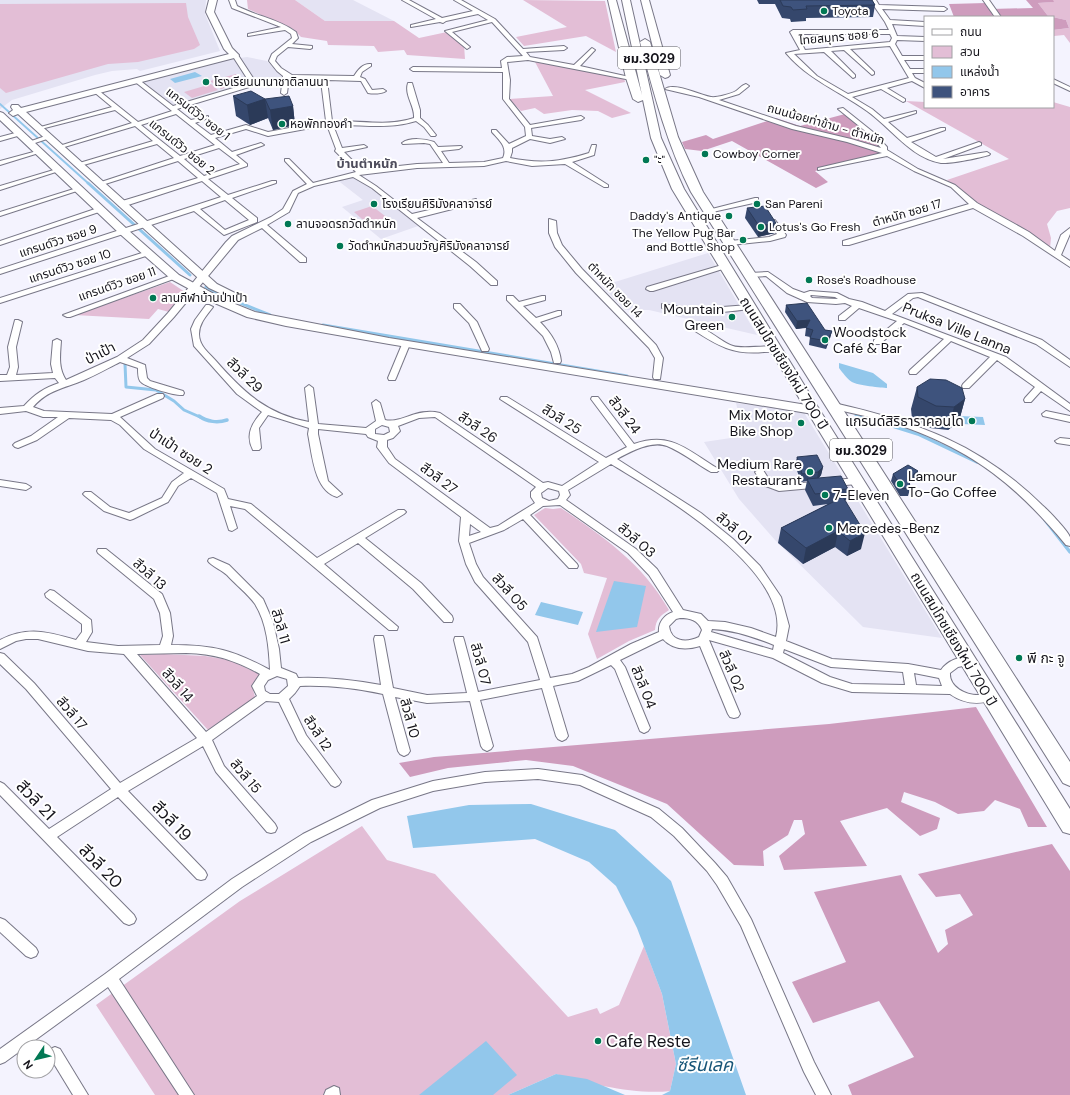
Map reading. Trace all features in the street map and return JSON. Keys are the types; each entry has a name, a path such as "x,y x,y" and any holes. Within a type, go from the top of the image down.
{"main road":[{"path":"612,0 631,78 642,108 658,116 670,109 668,89 646,1"},
{"name":"ถนนสมโภชเชียงใหม่ 700 ปี","path":"626,0 658,116 671,136 683,166 708,211 834,406 1070,778"},
{"name":"ถนนสมโภชเชียงใหม่ 700 ปี","path":"634,0 658,116 656,138 678,189 856,481 1070,826"}],"street":[{"path":"58,147 136,124 254,84 233,53 210,12 213,0"},
{"path":"232,0 234,7 239,10 265,18 286,28 294,34 295,38 274,55 272,60 279,71 286,75 322,78 356,78 363,80 370,92 383,91"},
{"path":"405,0 446,24"},
{"path":"457,0 493,20 528,58"},
{"path":"873,0 888,22 901,58 913,79 924,85"},
{"path":"986,0 997,16"},
{"path":"878,7 944,9"},
{"path":"930,8 933,16"},
{"path":"413,26 478,12"},
{"path":"466,47 466,45 448,31 493,20"},
{"path":"888,22 924,24"},
{"path":"250,36 286,28"},
{"path":"803,51 793,32 924,41"},
{"name":"ไทยสมุทร ซอย 6","path":"847,96 815,78 789,53 845,48 893,38"},
{"path":"520,49 554,42"},
{"path":"288,44 310,47"},
{"path":"520,49 564,48"},
{"path":"845,48 872,73"},
{"path":"576,67 592,50"},
{"path":"826,50 853,76"},
{"path":"16,110 96,91 233,53"},
{"path":"233,53 1,114 19,134 31,142 38,152 126,231 148,254 175,277 235,308 262,318 406,344 557,361 657,377 810,406"},
{"path":"529,137 528,127 506,99 507,80 504,61 507,59 528,58 631,78"},
{"path":"901,58 924,58"},
{"path":"356,78 360,71 369,65"},
{"path":"413,69 505,70"},
{"path":"909,70 924,71"},
{"path":"284,93 286,75"},
{"path":"322,78 324,80 329,123 338,151 357,173 411,217 473,264 494,283"},
{"path":"847,96 913,79"},
{"name":"แกรนด์วิว ซอย 1","path":"136,80 245,165 203,178"},
{"path":"1054,81 1070,89"},
{"path":"410,84 410,90 418,112 417,119"},
{"path":"712,100 737,93 746,86"},
{"path":"882,87 903,100"},
{"name":"ถนนน้อยท่าข้าม - ตำหนัก","path":"668,89 679,90 794,128 849,140 886,153 916,170 947,183 974,205 1057,255 1070,265"},
{"name":"แกรนด์วิว ซอย 2","path":"96,91 180,158 254,220 224,233 195,208"},
{"path":"847,96 885,121 906,141 922,153 936,159 943,161 987,154"},
{"path":"31,142 43,135 116,108"},
{"path":"16,110 122,204 142,226 213,286 227,294 264,310 488,353 810,406"},
{"path":"820,169 886,153 885,148 871,134 841,110"},
{"path":"885,121 914,112"},
{"path":"190,122 206,117"},
{"path":"528,127 581,118"},
{"path":"210,138 249,127 261,133 268,134 329,123 383,125 398,124 417,119"},
{"path":"417,119 426,126 432,135"},
{"path":"906,141 942,129"},
{"path":"494,131 508,147 509,152 506,159 532,164 566,162 592,154 594,146"},
{"path":"0,139 19,134"},
{"path":"508,147 529,137 550,141 562,139"},
{"path":"78,165 159,141"},
{"path":"405,143 424,141 432,143 448,166"},
{"path":"936,159 979,144"},
{"path":"100,184 220,145"},
{"path":"232,154 261,145"},
{"path":"338,151 364,146"},
{"path":"436,149 459,147"},
{"path":"0,163 38,152"},
{"name":"ป่าเป้า","path":"26,408 39,395 63,383 81,378 120,359 146,342 172,315 202,276 235,238 274,219 286,210 295,192 312,185 357,173 416,166 484,164 506,159"},
{"path":"287,160 312,185"},
{"path":"566,162 606,186"},
{"path":"0,188 59,170"},
{"path":"122,204 203,178"},
{"name":"แกรนด์วิว ซอย 9","path":"0,272 274,182"},
{"path":"0,214 79,189"},
{"path":"708,211 739,205 755,200"},
{"path":"411,217 473,201"},
{"name":"ตำหนัก ซอย 17","path":"846,243 974,205"},
{"path":"0,243 101,210"},
{"name":"ตำหนัก ซอย 14","path":"552,221 553,233 558,245 579,271 653,347 659,358 657,377"},
{"path":"730,244 770,239 782,235 772,222"},
{"path":"262,224 303,260"},
{"path":"1057,255 1065,235 1070,230"},
{"name":"แกรนด์วิว ซอย 10","path":"0,301 148,254"},
{"path":"650,290 725,267"},
{"name":"Pruksa Ville Lanna","path":"750,275 768,274 790,291 810,300 836,302 846,301 859,304 996,356 1042,386 1070,408"},
{"name":"แกรนด์วิว ซอย 11","path":"67,315 175,277"},
{"path":"887,314 911,296 919,296 1039,342 1070,364"},
{"path":"510,298 549,338 557,352 557,361"},
{"path":"517,305 542,298"},
{"path":"842,318 859,304"},
{"path":"457,306 473,322 488,353"},
{"path":"665,306 677,311 695,313 749,307"},
{"name":"สีวลี 29","path":"210,307 195,326 194,337 198,346 246,398 267,411 286,419 337,430 369,431"},
{"path":"533,321 558,313"},
{"path":"877,342 903,320"},
{"path":"11,378 14,367 12,347 18,322"},
{"path":"695,327 721,345 732,350 744,351 775,349"},
{"path":"913,372 950,338"},
{"path":"57,341 55,364 63,383"},
{"path":"392,378 406,344"},
{"path":"966,386 996,356"},
{"path":"120,359 142,367 143,379 147,383 180,393"},
{"path":"0,378 58,374"},
{"path":"1028,400 1042,386"},
{"path":"309,388 314,425 313,434 321,474 324,482 337,494"},
{"path":"0,411 26,408 43,414 113,417 160,396"},
{"name":"สีวลี 25","path":"504,399 609,462"},
{"name":"สีวลี 24","path":"595,399 632,448"},
{"path":"376,403 381,422"},
{"path":"834,406 906,423 938,436 973,454 998,470 1023,490 1043,509 1070,543"},
{"path":"256,448 253,430 255,424 267,411"},
{"name":"สีวลี 26","path":"393,425 414,415 425,413 436,416 542,487"},
{"path":"1046,414 1070,419"},
{"path":"18,445 34,438 66,416"},
{"name":"ป่าเป้า ซอย 2","path":"113,417 123,421 138,440 148,448 191,473 206,485 221,491 225,502"},
{"path":"381,422 393,425 395,431 394,434 383,438 374,437 369,431 372,425 381,422"},
{"name":"สีวลี 27","path":"383,438 382,447 392,461 489,533"},
{"path":"562,489 632,448 661,440 669,443 714,470"},
{"path":"1060,441 1070,442"},
{"name":"สีวลี 01","path":"609,462 697,516 735,544 759,570 780,604 784,624 783,644 777,655"},
{"path":"760,472 766,483 779,488 856,481"},
{"path":"88,494 107,509 130,517 165,500 175,484 191,473"},
{"path":"0,483 26,487"},
{"path":"464,541 501,528 542,503 552,504 561,501 565,495 562,489 553,486 538,489 536,495 542,503"},
{"name":"สีวลี 03","path":"561,501 632,551 653,572 680,614"},
{"path":"232,528 225,502 248,506 393,627"},
{"path":"317,563 401,512"},
{"path":"524,514 573,566"},
{"name":"สีวลี 05","path":"466,516 464,541 471,564 479,579 534,640 562,736"},
{"path":"358,538 417,586 448,619"},
{"name":"สีวลี 13","path":"102,551 158,597 165,613 168,636 165,649"},
{"name":"สีวลี 11","path":"213,561 225,567 259,602 268,622 274,649 272,673"},
{"path":"50,594 87,624 87,632 79,644"},
{"path":"705,634 702,620 695,616 680,614 667,620 664,625 665,634 668,639 682,645 697,644 705,634 725,626 751,632 831,663 908,668 945,675"},
{"path":"0,645 19,635 35,633 101,649 165,649 208,651 233,655 272,673 287,674 292,677 294,682 291,691 282,697 275,699 264,697 260,693 258,686 264,677 272,673"},
{"path":"294,682 321,681 354,684 427,699 474,697 574,678 635,646 665,634"},
{"path":"705,634 746,644 777,655 826,680 852,688 951,690 967,698 990,698"},
{"name":"สีวลี 02","path":"705,634 734,714"},
{"name":"สีวลี 10","path":"379,639 388,692 404,751"},
{"name":"สีวลี 07","path":"459,640 487,746"},
{"name":"สีวลี 14","path":"128,650 205,739"},
{"name":"สีวลี 17","path":"0,656 30,686 119,790"},
{"name":"สีวลี 04","path":"612,659 620,667 644,728"},
{"path":"951,690 946,681 945,675 947,669 952,665 968,661"},
{"path":"908,668 911,690"},
{"path":"48,836 119,790 205,739 264,697"},
{"name":"สีวลี 12","path":"282,697 302,738 335,782"},
{"name":"สีวลี 15","path":"205,739 220,769 271,828"},
{"path":"0,1057 110,978 243,879 307,838 376,804 433,786 485,777 538,774 582,780 655,812 678,832 722,881 746,923 809,1067 824,1095"},
{"name":"สีวลี 21","path":"0,787 48,836"},
{"name":"สีวลี 19","path":"119,790 201,874"},
{"name":"สีวลี 20","path":"48,836 129,919"},
{"path":"0,924 31,952"},
{"path":"110,978 187,1095"},
{"path":"56,1056 81,1095"}],"shaded area":[{"path":"0,0 206,0 205,14 220,51 140,71 137,69 112,71 95,75 12,100 0,109"},
{"path":"295,0 353,0 394,21 325,21"},
{"path":"1026,0 1053,0 1054,2 1038,3 1048,16 954,16 949,4 986,3 991,9 1033,8"},
{"path":"1054,17 1066,20 1069,28 1054,30"},
{"name":"โรงเรียนนานาชาติลานนา","path":"247,57 267,61 284,79 250,84 173,105 141,81 233,59"},
{"path":"845,114 886,147 877,151 884,154 815,171 828,182 816,188 732,141 702,151 685,149 682,142 706,135 713,139 776,118 800,126"},
{"name":"โรงเรียนศิริมังคลาจารย์","path":"356,174 421,225 381,239 342,207 363,200 336,179"},
{"path":"708,253 757,335 649,310 625,310 602,286"},
{"path":"736,403 803,411 942,638 863,627 775,540 739,499 704,442 744,436"},
{"path":"976,707 1047,827 1028,827 1020,809 995,800 984,811 958,814 935,802 904,792 901,802 940,818 937,829 920,836 887,808 840,821 867,866 784,870 779,856 805,834 802,820 794,820 788,835 763,851 764,866 734,865 667,804 573,766 526,760 448,768 410,777 399,763 434,757 829,724"},
{"path":"1052,844 1070,871 1070,1095 852,1095 848,1085 914,1057 879,1001 813,1023 792,982 846,962 814,892 901,875 938,953 948,944 945,930 973,915 960,894 936,897 918,874"}],"green space":[{"path":"247,0 295,0 325,21 394,21 419,38 447,32 464,45 465,59 407,55 404,50 378,52 374,46 328,45 327,41 301,37 293,29 248,9"},
{"path":"523,0 605,1 616,52 586,36 524,46 516,37 567,27"},
{"path":"1053,0 1070,0 1070,43 1064,35 1054,36 1054,30 1069,28 1066,20 1054,17 1054,16 1048,16 1038,3 1053,2"},
{"path":"186,3 188,17 200,45 194,49 138,62 108,64 6,93 0,88 0,4"},
{"path":"535,62 624,78 625,82 585,90 631,113 612,118 598,111 572,110 544,114 535,108 521,111 509,99 553,96"},
{"path":"236,74 247,82 221,89 210,81"},
{"path":"288,77 319,79 321,82 287,86"},
{"path":"211,84 218,90 192,98 184,92"},
{"path":"906,101 924,102 924,108 1054,108 1054,102 1070,107 1070,208 1057,211 1047,224 1051,238 1050,248 980,206 947,180 1009,159"},
{"path":"372,206 389,219 370,226 354,212"},
{"name":"ลานกีฬาบ้านป่าเป้า","path":"170,282 185,292 169,312 158,309 149,319 74,315"},
{"path":"545,508 561,508 607,541 635,565 647,578 669,610 659,618 656,623 655,630 629,641 597,659 588,634 607,578 584,573 581,564 534,515"},
{"path":"164,654 205,656 229,660 259,674 252,686 255,697 208,730 140,655"},
{"path":"362,826 387,860 435,874 568,1017 597,1008 600,1014 619,1005 644,946 662,994 676,1064 670,1091 657,1092 613,1088 556,1074 508,1095 155,1095 96,1005 240,901"}],"water":[{"path":"195,72 202,76 175,83 170,79"},
{"path":"839,363 873,373 887,384 887,388 852,382 839,368"},
{"name":"แกรนด์สิริธาราคอนโด","path":"959,416 983,417 985,425 961,424"},
{"path":"614,581 646,586 637,627 596,632"},
{"path":"541,602 583,612 578,625 535,615"},
{"name":"ซีรีนเลค","path":"531,804 615,830 671,881 746,1095 662,1095 670,1091 676,1064 662,994 637,928 616,886 589,862 535,839 413,848 407,816 469,805"},
{"path":"486,1041 517,1075 493,1095 419,1095"},
{"path":"556,1074 587,1079 625,1095 508,1095"}],"building":[{"path":"780,0 872,0 875,5 806,6 807,9 793,10 791,7 783,6"},
{"path":"251,91 265,99 247,105 233,96"},
{"path":"289,96 293,106 270,110 265,99"},
{"path":"765,206 776,223 759,226 747,208"},
{"path":"807,303 825,330 832,331 827,341 810,338 813,330 806,328 810,320 797,321 786,305"},
{"path":"930,379 946,380 962,388 965,399 954,407 936,406 918,397 917,387"},
{"path":"817,455 823,467 818,472 802,474 797,457"},
{"path":"908,465 918,471 909,478 910,489 902,488 893,474"},
{"path":"841,476 848,489 836,490 837,492 815,494 807,479"},
{"path":"843,497 865,533 850,541 838,531 806,548 781,528"}],"waterway":[{"path":"0,104 89,184"},
{"path":"88,183 190,275"},
{"path":"206,287 223,296 270,315"},
{"path":"323,325 627,376"},
{"path":"125,364 126,387 156,390 174,401 184,410 200,417"},
{"path":"856,415 862,416"},
{"path":"199,416 205,420 227,420"},
{"path":"862,416 918,434 977,462"},
{"path":"1045,520 1070,552"}],"place":[{"name":"Toyota","path":"824,11"},
{"name":"โรงเรียนนานาชาติลานนา","path":"206,82"},
{"name":"หอพักทองคำ","path":"282,124"},
{"name":"Cowboy Corner","path":"705,154"},
{"name":"\"ะ\"","path":"646,160"},
{"name":"โรงเรียนศิริมังคลาจารย์","path":"374,204"},
{"name":"San Pareni","path":"757,204"},
{"name":"Daddy's Antique","path":"729,216"},
{"name":"ลานจอดรถวัดตำหนัก","path":"288,224"},
{"name":"Lotus's Go Fresh","path":"761,227"},
{"name":"The Yellow Pug Bar and Bottle Shop","path":"743,240"},
{"name":"วัดตำหนักสวนขวัญศิริมังคลาจารย์","path":"340,246"},
{"name":"Rose's Roadhouse","path":"809,280"},
{"name":"ลานกีฬาบ้านป่าเป้า","path":"153,298"},
{"name":"Mountain Green","path":"732,317"},
{"name":"Woodstock Café & Bar","path":"825,340"},
{"name":"แกรนด์สิริธาราคอนโด","path":"972,421"},
{"name":"Mix Motor Bike Shop","path":"801,423"},
{"name":"Medium Rare Restaurant","path":"810,472"},
{"name":"Lamour To-Go Coffee","path":"900,484"},
{"name":"7-Eleven","path":"825,495"},
{"name":"Mercedes-Benz","path":"829,528"},
{"name":"พี กะ จู","path":"1019,658"},
{"name":"Cafe Reste","path":"598,1041"}],"district":[{"name":"บ้านตำหนัก","path":"367,163"}]}
